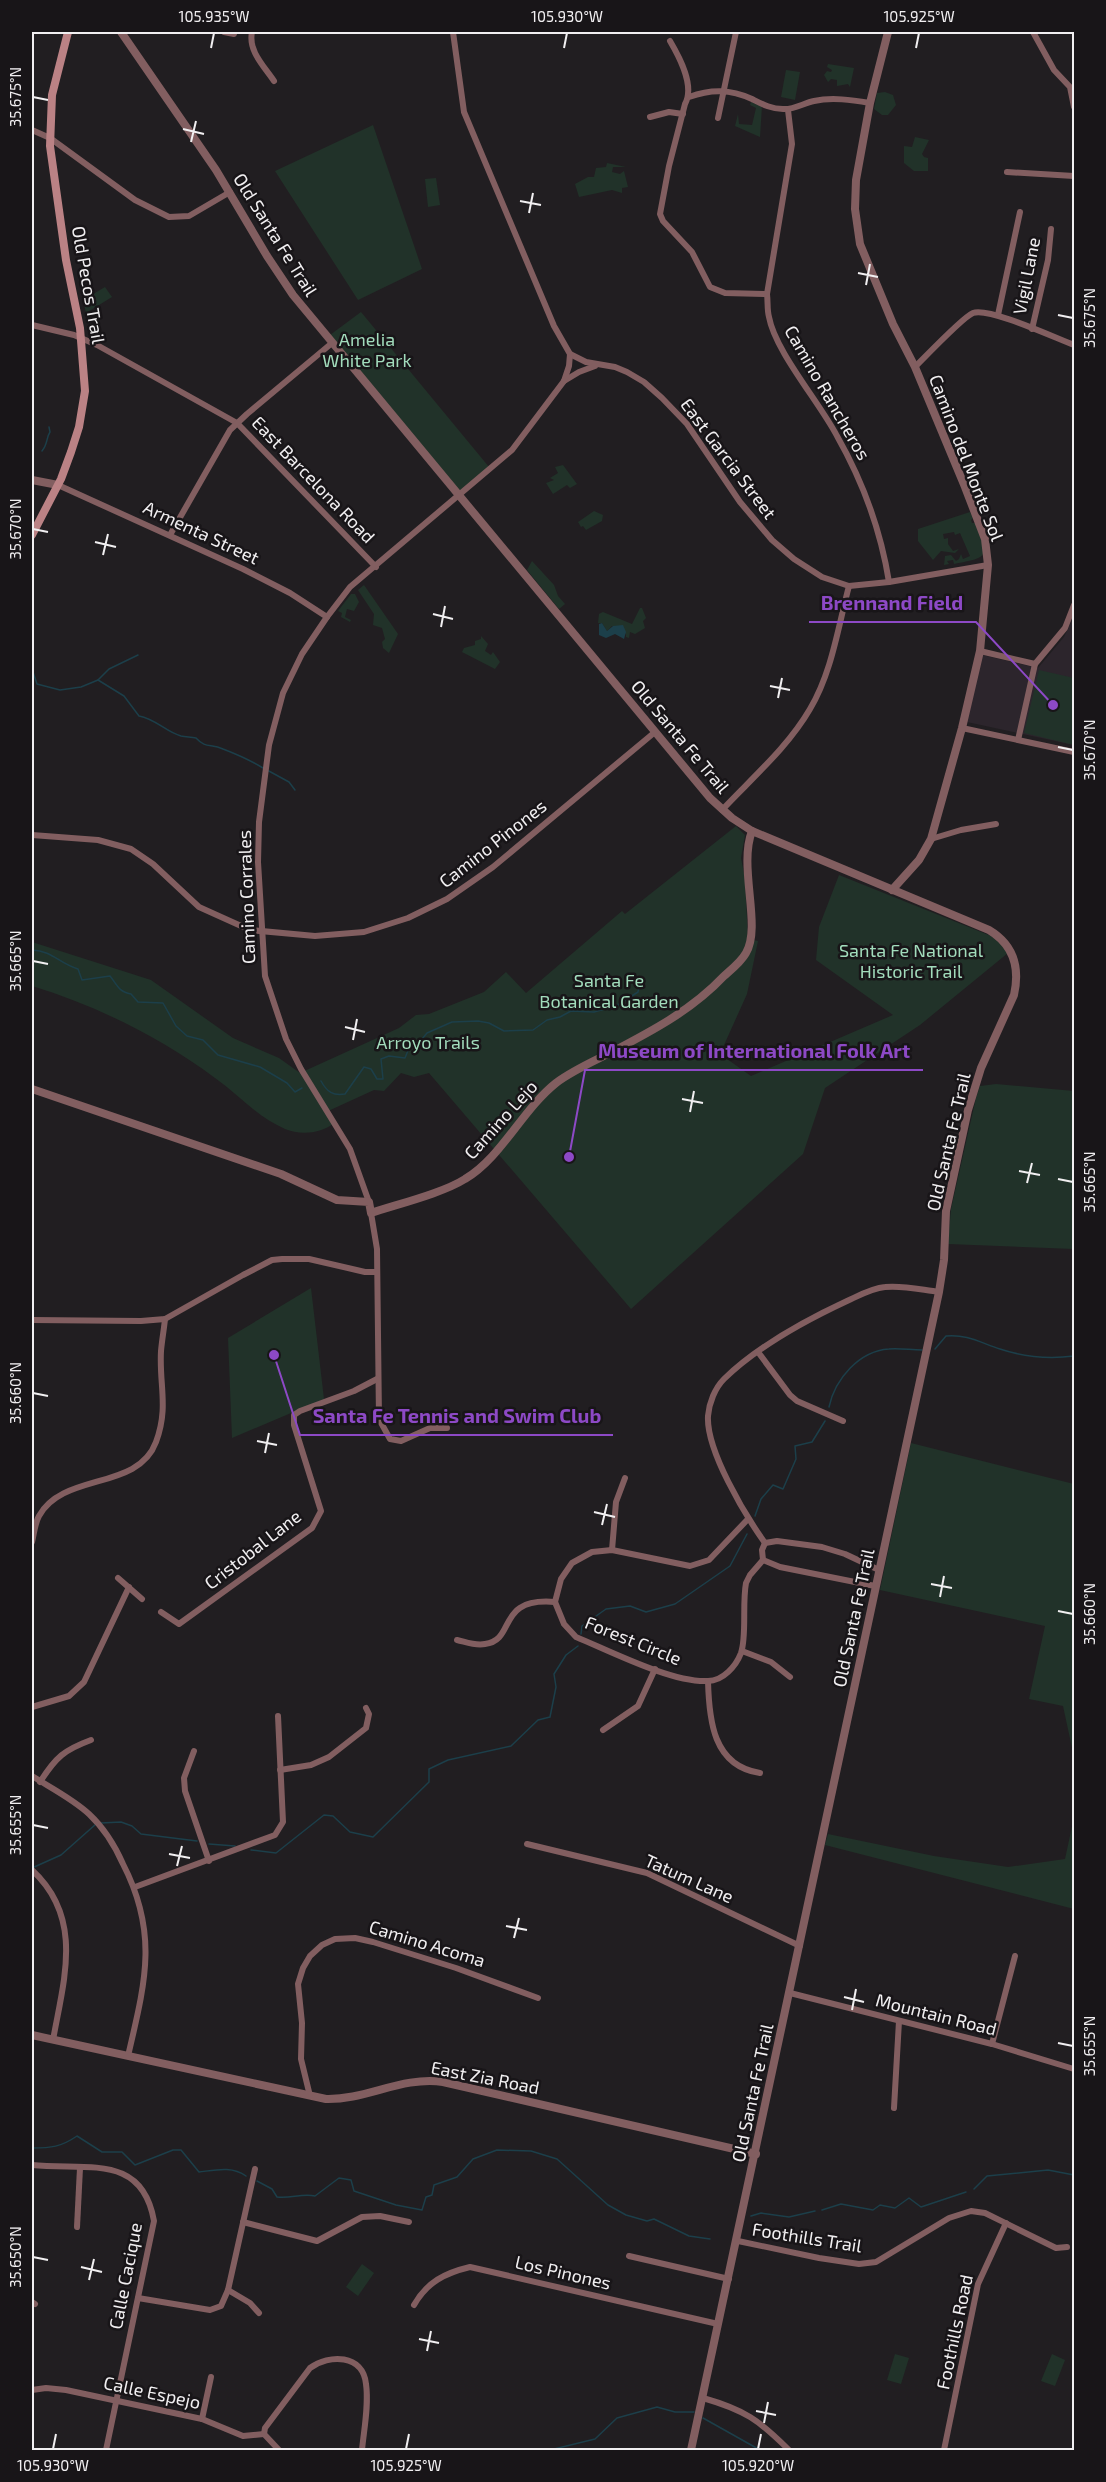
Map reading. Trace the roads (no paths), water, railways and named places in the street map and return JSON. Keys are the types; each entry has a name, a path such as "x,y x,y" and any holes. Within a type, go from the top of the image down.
{"main road":[{"name":"Old Pecos Trail","path":"32,535 58,485 76,438 86,383 59,218 60,209 50,138 53,88 68,32"}],"street":[{"name":"Old Santa Fe Trail","path":"121,32 230,192 281,278 332,343 722,810 752,831 989,930 1004,942 1016,966 1017,980 1014,995 981,1068 968,1110 946,1211 944,1260 939,1293 692,2451"},
{"path":"224,32 234,34"},
{"path":"252,32 255,55 274,81"},
{"path":"453,32 464,112 554,326 570,354"},
{"path":"718,118 736,32"},
{"name":"Camino del Monte Sol","path":"888,32 870,103 856,180 855,209 860,244 893,324 915,367 985,539 988,565 980,651 962,728 931,839 919,860 892,890"},
{"path":"1033,32 1054,70 1072,87 1074,106"},
{"path":"670,41 685,71 689,97 682,114 669,166 660,214 663,221 692,252 710,287 725,293 767,294"},
{"path":"689,97 704,92 723,90 736,93 765,106 788,110 816,100 846,99 870,103"},
{"name":"Camino Rancheros","path":"788,110 792,144 790,167 767,294 769,318 777,339 819,404 853,466 885,558 889,582"},
{"path":"650,117 669,112 682,114"},
{"path":"32,130 50,138 135,200 169,218 189,216 230,192"},
{"path":"1006,172 1074,176"},
{"path":"998,315 1020,212"},
{"name":"Vigil Lane","path":"1032,329 1048,260 1051,229"},
{"path":"915,367 973,313 987,312 998,315 1074,345"},
{"name":"East Barcelona Road","path":"32,325 80,337 98,345 237,423 376,567"},
{"path":"170,535 202,477 237,423 332,343"},
{"name":"East Garcia Street","path":"570,354 596,366 615,367 645,382 687,424 740,502 772,540 809,570 822,577 849,586 889,582 988,565"},
{"name":"Camino Corrales","path":"447,1428 430,1428 401,1441 390,1439 379,1419 376,1242 369,1202 350,1149 301,1070 286,1039 265,976 258,862 259,822 269,745 283,693 302,654 350,587 512,450 564,381 570,354"},
{"name":"Camino Corrales","path":"564,381 596,366"},
{"path":"32,480 58,485"},
{"name":"Armenta Street","path":"58,485 170,535 273,585 327,617"},
{"path":"722,810 780,748 810,709 829,668 849,586"},
{"path":"1018,740 1035,664 1065,628 1074,605"},
{"path":"980,651 1035,664"},
{"path":"962,728 1074,752"},
{"name":"Camino Pinones","path":"32,836 104,841 131,849 153,864 199,907 231,924 261,932 315,936 364,932 408,918 447,899 493,867 655,732"},
{"path":"931,839 961,830 996,824"},
{"name":"Camino Lejo","path":"371,1213 465,1179 480,1168 517,1123 553,1086 572,1072 686,1010 746,954 749,947 751,918 746,858 752,831"},
{"path":"32,1089 252,1164 338,1200 369,1202"},
{"path":"32,1320 141,1322 165,1319 272,1260 309,1259 365,1272 376,1272"},
{"path":"765,1543 748,1518 715,1450 708,1427 708,1413 714,1392 723,1379 758,1352 810,1318 866,1292 884,1287 910,1288 939,1293"},
{"path":"32,1542 39,1516 52,1500 71,1489 127,1471 143,1460 155,1444 164,1411 161,1351 165,1319"},
{"path":"758,1352 797,1401 843,1421"},
{"name":"Cristobal Lane","path":"161,1612 179,1624 312,1528 321,1511 294,1425 294,1415 354,1391 377,1379"},
{"path":"612,1550 616,1502 625,1478"},
{"path":"457,1640 476,1644 490,1643 502,1633 520,1605 536,1601 555,1602 561,1580 572,1563 592,1552 612,1550 690,1566 709,1560 748,1518"},
{"path":"765,1543 777,1541 822,1547 845,1554 879,1570"},
{"path":"760,1773 738,1766 723,1752 713,1729 708,1681 719,1679 732,1669 742,1651 746,1583 763,1560 762,1550 765,1543"},
{"path":"763,1560 780,1567 875,1586"},
{"path":"118,1578 142,1599"},
{"path":"32,1707 69,1696 84,1682 129,1587"},
{"name":"Forest Circle","path":"555,1602 564,1624 576,1637 655,1669 681,1677 708,1681"},
{"path":"742,1651 771,1662 790,1677"},
{"path":"603,1730 638,1706 655,1669"},
{"path":"280,1770 311,1766 329,1757 366,1728 369,1714 366,1708"},
{"path":"135,1887 275,1835 283,1822 278,1716"},
{"path":"40,1782 51,1766 68,1749 91,1740"},
{"path":"194,1751 184,1778 185,1791 210,1861"},
{"path":"32,1776 79,1806 97,1823 120,1856 135,1887 146,1930 147,1951 139,2008 128,2056"},
{"name":"Tatum Lane","path":"527,1844 647,1873 800,1946"},
{"path":"32,1870 43,1882 57,1905 67,1934 68,1962 53,2040"},
{"name":"Camino Acoma","path":"310,2096 301,2059 302,2024 297,1984 310,1956 322,1945 335,1939 348,1937 373,1942 456,1968 538,1998"},
{"path":"992,2044 1016,1956"},
{"name":"Mountain Road","path":"790,1993 992,2044 1074,2069"},
{"path":"894,2108 899,2021"},
{"name":"East Zia Road","path":"32,2035 326,2099 348,2098 416,2081 436,2081 756,2154"},
{"name":"Calle Cacique","path":"32,2165 122,2173 140,2186 150,2202 154,2221 106,2451"},
{"path":"77,2227 80,2168"},
{"path":"138,2298 185,2308 210,2310 221,2306 228,2290 255,2169"},
{"name":"Foothills Trail","path":"738,2241 859,2264 876,2262 949,2218 971,2211 985,2213 1056,2248 1066,2247"},
{"path":"243,2222 317,2241 362,2217 380,2216 409,2222"},
{"name":"Foothills Road","path":"944,2451 978,2284 1006,2223"},
{"path":"629,2256 729,2279"},
{"name":"Los Pinones","path":"414,2305 420,2294 439,2277 470,2267 718,2324"},
{"path":"228,2290 250,2303 259,2313"},
{"path":"279,2451 264,2434 265,2428 310,2368 320,2361 337,2357 348,2360 361,2371 366,2382 362,2451"},
{"path":"202,2419 211,2377"},
{"name":"Calle Espejo","path":"32,2390 59,2389 202,2419 243,2436 264,2434"},
{"path":"703,2398 731,2406 762,2423 789,2451"}],"water":[{"path":"602,623 607,631 613,626 623,625 626,632 624,639 615,634 606,638 599,635 599,624"}],"waterway":[{"path":"42,451 50,432 49,427"},
{"path":"32,669 37,684 60,690 81,687 98,680 109,669 138,655"},
{"path":"98,680 124,696 139,716 181,736 196,738 203,744 219,747 263,768"},
{"path":"267,770 289,782 295,790"},
{"path":"32,950 51,955 78,969 82,980 110,976 121,990 131,994 138,1002 163,1003 176,1026 187,1036 203,1040 218,1055 260,1067 287,1083 295,1092 302,1088"},
{"path":"321,1081 331,1092 345,1094 364,1067 371,1069 377,1079 383,1079 381,1059 389,1056 405,1058 411,1043 418,1044 427,1033 452,1022 478,1021 489,1023 504,1031 533,1030 547,1020 571,1011 594,1012 616,1006 638,992 641,978"},
{"path":"935,1349 946,1336 954,1336 1028,1356 1074,1356"},
{"path":"829,1407 837,1386 858,1361 878,1351 889,1349 922,1350"},
{"path":"755,1516 761,1499 773,1485 783,1489 796,1459 795,1446 812,1442 825,1421"},
{"path":"581,1634 582,1626 606,1609 630,1606 646,1612 675,1604 730,1566 747,1534"},
{"path":"251,1850 276,1853 324,1815 333,1816 350,1832 373,1837 429,1782 429,1769 448,1760 511,1746 538,1720 550,1717 556,1687 554,1674 566,1655 578,1646"},
{"path":"101,1823 121,1822 132,1826 141,1834 197,1841"},
{"path":"32,1868 61,1855 96,1824"},
{"path":"209,1844 235,1846"},
{"path":"32,2148 56,2146 77,2136 102,2152 122,2152 135,2165 173,2150 181,2150 199,2172 229,2170 246,2176"},
{"path":"257,2181 272,2189 277,2197 282,2197 315,2196 339,2178 351,2180 354,2191 396,2205 422,2210 426,2197 432,2195 434,2185 457,2177 473,2159 497,2150 531,2151 557,2159 608,2205 626,2215 647,2221 654,2219 689,2236 710,2239"},
{"path":"974,2189 987,2176 1048,2170 1074,2175"},
{"path":"822,2210 841,2204 873,2210 880,2205 895,2208 909,2198 921,2207 966,2192"},
{"path":"751,2216 761,2213 789,2217 815,2211"},
{"path":"550,2450 595,2439 617,2418 657,2407 675,2412 694,2412"},
{"path":"703,2418 760,2450"}],"place":[{"name":"Brennand Field","path":"1053,705"},
{"name":"Museum of International Folk Art","path":"569,1157"},
{"name":"Santa Fe Tennis and Swim Club","path":"274,1355"}],"park label":[{"name":"Amelia White Park","path":"367,350"},
{"name":"Santa Fe National Historic Trail","path":"911,961"},
{"name":"Santa Fe Botanical Garden","path":"609,991"},
{"name":"Arroyo Trails","path":"428,1043"}]}
